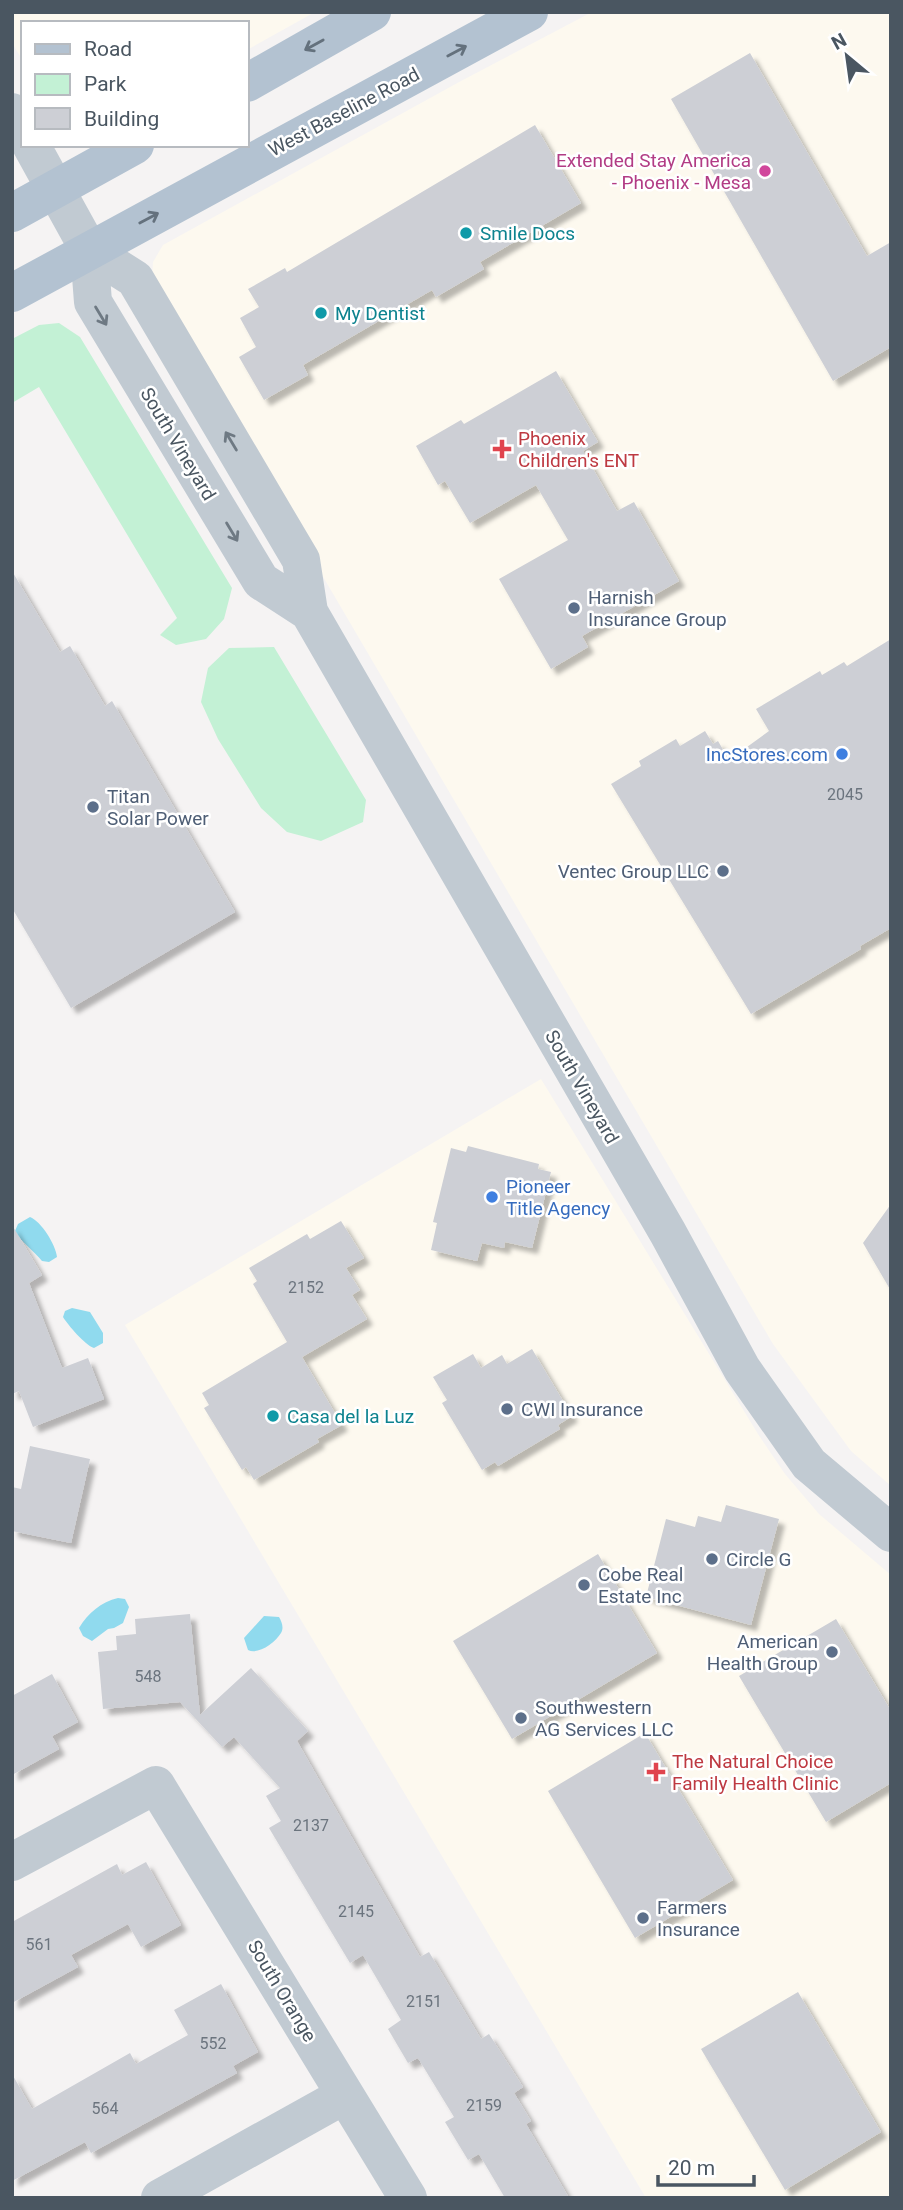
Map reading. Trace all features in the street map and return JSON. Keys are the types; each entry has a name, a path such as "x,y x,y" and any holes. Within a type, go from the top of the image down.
{"main road":[{"path":"248,82 372,12"},
{"name":"West Baseline Road","path":"12,293 530,12"},
{"path":"12,213 131,147"}],"street":[{"path":"12,112 21,128"},
{"name":"South Vineyard","path":"32,147 89,250 93,302 261,581 309,612 668,1233 742,1368 809,1464 891,1533"},
{"name":"South Orange","path":"12,1862 156,1785 408,2198"},
{"path":"160,2198 345,2095"}],"shaded area":[{"path":"12,12 315,12 248,49 248,21 21,21 21,58 12,43"},
{"path":"592,12 891,12 891,1486 851,1451 773,1344 159,297 152,278 153,262 163,245"},
{"path":"541,1079 785,1474 819,1514 891,1575 891,2198 646,2198 125,1325"}],"green space":[{"path":"59,323 80,337 232,588 224,619 206,639 176,645 160,635 177,618 39,387 12,403 12,339 39,325"},
{"path":"274,647 366,800 363,822 321,841 287,832 261,808 218,739 201,702 208,668 229,648"}],"water":[{"path":"30,1217 43,1228 54,1246 57,1257 49,1262 42,1261 15,1231 18,1224"},
{"path":"72,1308 90,1312 103,1333 103,1343 94,1348 73,1330 63,1317 65,1311"},
{"path":"118,1598 125,1599 129,1607 123,1623 108,1629 92,1641 83,1636 79,1628 86,1618 101,1605"},
{"path":"264,1616 279,1617 281,1633 266,1647 257,1651 248,1650 244,1638"}],"building":[{"name":"Extended Stay America - Phoenix - Mesa","path":"750,53 867,256 891,242 891,347 833,381 671,99"},
{"path":"535,125 581,203 480,262 484,269 436,297 432,290 303,365 308,375 264,400 239,357 256,347 240,318 259,307 248,289 285,268 287,272"},
{"path":"556,371 598,442 583,451 617,511 634,502 679,581 582,636 588,647 551,669 499,579 568,540 536,485 470,523 445,481 438,485 416,446 461,420 464,424"},
{"name":"Titan Solar Power","path":"12,571 60,652 70,646 105,706 112,701 235,912 71,1008 12,908"},
{"path":"891,639 891,928 860,946 861,949 751,1014 611,784 641,766 639,761 676,739 680,746 705,731 713,744 718,741 729,760 769,731 756,709 820,671 822,675 844,662 847,666"},
{"name":"Pioneer Title Agency","path":"468,1146 539,1164 538,1169 551,1172 532,1248 505,1242 504,1248 482,1243 477,1261 431,1250 437,1223 433,1222 451,1148 466,1152"},
{"path":"891,1204 891,1291 863,1243"},
{"path":"341,1221 364,1258 346,1268 360,1290 352,1295 367,1319 302,1357 342,1425 317,1439 319,1442 254,1480 246,1467 242,1470 204,1408 209,1405 202,1393 287,1342 253,1284 257,1281 249,1268 307,1234 310,1239"},
{"path":"12,1225 42,1275 29,1283 62,1368 88,1358 104,1399 33,1427 19,1391 12,1394"},
{"name":"CWI Insurance","path":"532,1349 572,1416 558,1425 560,1429 498,1466 495,1462 482,1470 442,1403 447,1400 433,1377 473,1354 481,1368 502,1355 507,1364"},
{"path":"30,1446 90,1459 71,1543 12,1531 12,1487 21,1489"},
{"name":"Circle G","path":"726,1505 779,1519 751,1625 646,1597 666,1519 695,1527 698,1516 721,1522"},
{"path":"598,1554 657,1653 512,1739 453,1641"},
{"path":"190,1614 200,1715 251,1668 308,1731 297,1741 420,1957 429,1952 481,2039 489,2034 523,2087 514,2093 531,2121 526,2124 569,2198 505,2198 479,2154 468,2160 445,2122 454,2117 418,2058 408,2063 388,2029 401,2020 363,1955 350,1963 269,1828 281,1821 266,1796 280,1788 234,1737 222,1747 180,1702 103,1709 98,1652 117,1650 116,1636 136,1634 135,1619"},
{"path":"836,1619 891,1711 891,1783 826,1822 739,1676"},
{"path":"52,1674 78,1722 52,1736 59,1749 12,1775 12,1696"},
{"path":"645,1733 733,1880 635,1938 548,1791"},
{"path":"146,1862 181,1925 141,1947 128,1924 71,1955 78,1967 12,2003 12,1922 117,1864 122,1875"},
{"path":"221,1984 258,2052 233,2066 237,2073 91,2153 85,2142 12,2181 12,2074 32,2109 130,2053 136,2064 188,2035 174,2010"},
{"path":"798,1992 881,2132 785,2190 701,2049"}],"place":[{"name":"Extended Stay America - Phoenix - Mesa","path":"765,171"},
{"name":"Smile Docs","path":"466,233"},
{"name":"My Dentist","path":"321,313"},
{"name":"Phoenix Children's ENT","path":"502,449"},
{"name":"Harnish Insurance Group","path":"574,608"},
{"name":"IncStores.com","path":"842,754"},
{"name":"Titan Solar Power","path":"93,807"},
{"name":"Ventec Group LLC","path":"723,871"},
{"name":"Pioneer Title Agency","path":"492,1197"},
{"name":"CWI Insurance","path":"507,1409"},
{"name":"Casa del la Luz","path":"273,1416"},
{"name":"Circle G","path":"712,1559"},
{"name":"Cobe Real Estate Inc","path":"584,1585"},
{"name":"American Health Group","path":"832,1652"},
{"name":"Southwestern AG Services LLC","path":"521,1718"},
{"name":"The Natural Choice Family Health Clinic","path":"656,1772"},
{"name":"Farmers Insurance","path":"643,1918"}]}
